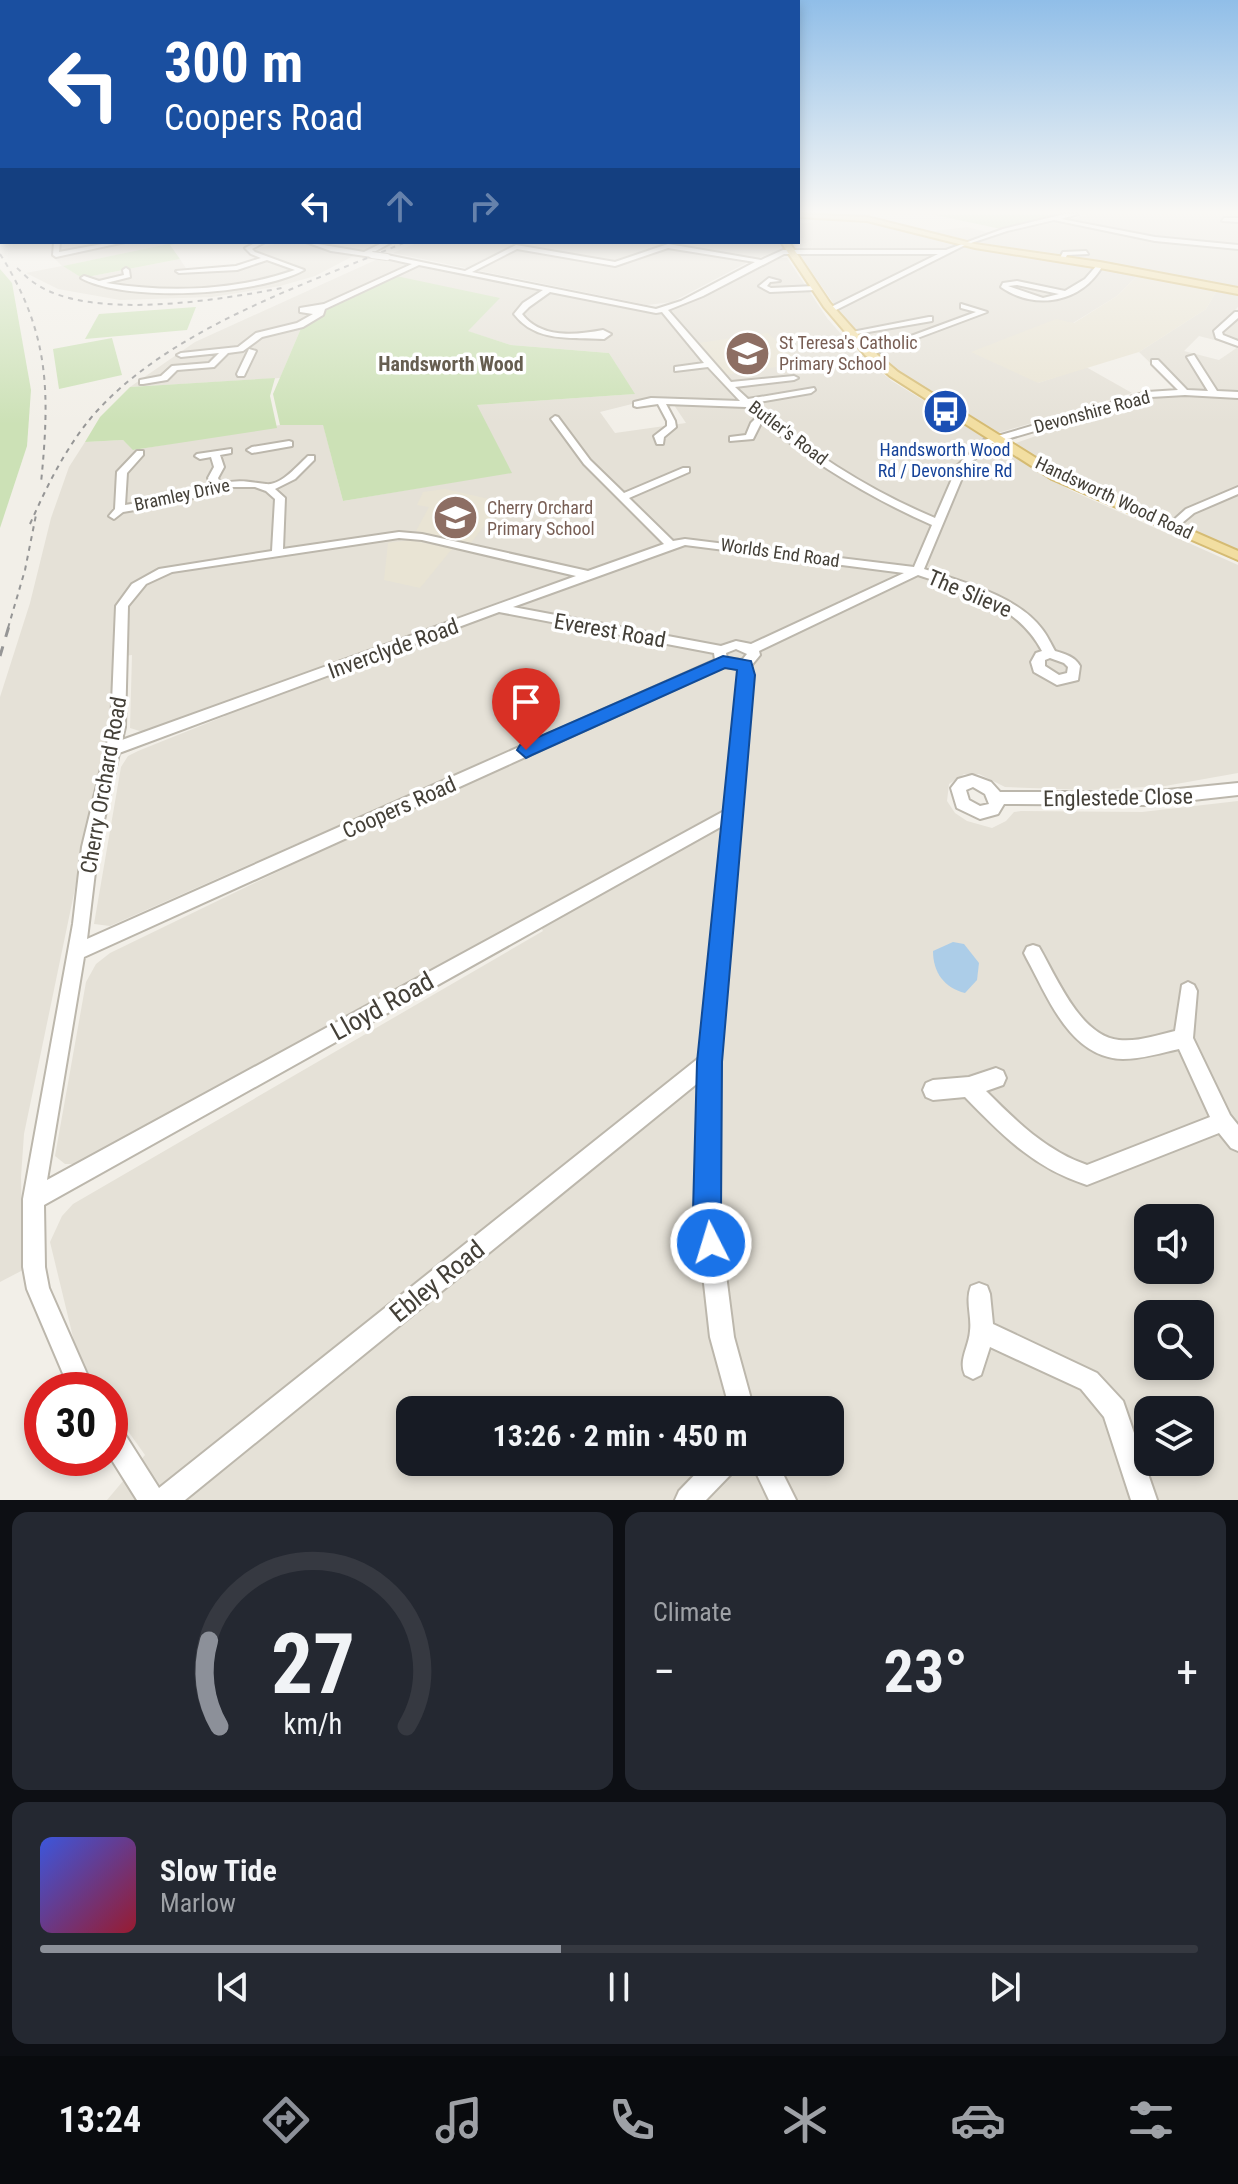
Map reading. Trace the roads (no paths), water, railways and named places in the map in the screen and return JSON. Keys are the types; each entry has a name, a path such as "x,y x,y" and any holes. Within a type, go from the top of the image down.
{"main road":[{"name":"Handsworth Wood Road","path":"812,284 869,353 894,374 1056,476 1238,556"},
{"path":"1201,284 1238,291"}],"street":[{"path":"105,284 152,290 241,284"},
{"path":"152,290 160,284"},
{"path":"240,349 259,335 300,325 324,307 374,284"},
{"path":"528,284 664,310 716,284"},
{"path":"535,284 647,306 677,305"},
{"path":"764,284 762,286 770,290 815,288"},
{"path":"832,310 883,284"},
{"path":"1005,284 1004,287 1054,299 1080,284"},
{"path":"1022,284 1063,293"},
{"path":"550,289 518,314 522,323 549,334 592,334"},
{"path":"869,353 983,312 964,306"},
{"name":"Butler's Road","path":"664,310 730,385 763,416 862,485 937,523"},
{"path":"1237,316 1218,331 1219,336 1238,344"},
{"path":"851,333 929,319"},
{"path":"143,382 164,378 178,362 240,349 256,350 241,374"},
{"path":"178,362 211,365 224,353"},
{"path":"1191,357 1214,393"},
{"path":"1155,362 1185,392"},
{"path":"678,369 711,364"},
{"path":"730,385 794,378"},
{"path":"637,404 747,403 811,390"},
{"name":"Devonshire Road","path":"996,439 1130,398 1185,392 1238,395"},
{"path":"660,442 659,436 671,427 661,402"},
{"path":"733,439 750,437 755,423 763,416"},
{"path":"555,419 587,462 671,545"},
{"path":"918,571 963,465 987,442 996,439"},
{"path":"252,450 289,443 291,455 308,460 292,477 271,487 280,498 277,552"},
{"path":"200,456 228,451"},
{"name":"Bramley Drive","path":"140,453 124,461 120,481 123,493 117,512 218,488 253,483 271,487"},
{"path":"215,454 219,467 213,478 218,488"},
{"path":"621,498 686,470"},
{"path":"1172,526 1190,511 1238,490"},
{"name":"Cherry Orchard Road","path":"74,1372 38,1289 34,1267 33,1199 76,952 90,847 114,749 121,696 122,606 129,594 151,576 165,571 399,535 419,536 588,575"},
{"name":"Worlds End Road","path":"671,545 707,543 918,571"},
{"name":"Inverclyde Road","path":"114,749 671,545"},
{"path":"890,568 897,583"},
{"name":"Coopers Road","path":"76,952 722,656 736,645 748,657 918,571"},
{"name":"The Slieve","path":"918,571 977,591 1014,610 1037,630 1050,654"},
{"name":"Everest Road","path":"499,609 722,656"},
{"path":"722,656 748,657 709,1062 707,1212 722,1337 738,1396"},
{"name":"Englestede Close","path":"997,798 1119,801 1183,798 1238,789"},
{"name":"Lloyd Road","path":"33,1199 731,814"},
{"path":"1033,953 1075,1024 1092,1040 1118,1050 1184,1039"},
{"path":"1188,991 1184,1039 1223,1122 1238,1141"},
{"name":"Ebley Road","path":"165,1500 709,1062"},
{"path":"933,1090 969,1087 996,1078"},
{"path":"969,1087 1016,1134 1044,1156 1071,1171 1087,1175 1223,1122"},
{"path":"973,1367 982,1331 979,1294"},
{"path":"982,1331 1089,1381 1114,1410 1144,1500"},
{"path":"128,1462 152,1500"},
{"path":"688,1500 711,1476"},
{"path":"771,1476 783,1500"}],"water":[{"path":"953,942 964,944 979,963 977,980 965,993 946,983 935,966 933,951"}],"railway":[{"path":"16,284 29,310 43,364 45,420 41,483"},
{"path":"37,284 60,295 122,305 191,302 282,288"},
{"path":"30,524 72,444 90,419 121,388 156,360 196,335 304,284"},
{"path":"8,628 25,570 36,515"},
{"path":"0,656 9,626"}],"place":[{"name":"St Teresa's Catholic Primary School","path":"748,353"},
{"name":"Handsworth Wood Rd / Devonshire Rd","path":"945,412"},
{"name":"Cherry Orchard Primary School","path":"456,518"}],"district":[{"name":"Handsworth Wood","path":"451,364"}]}
